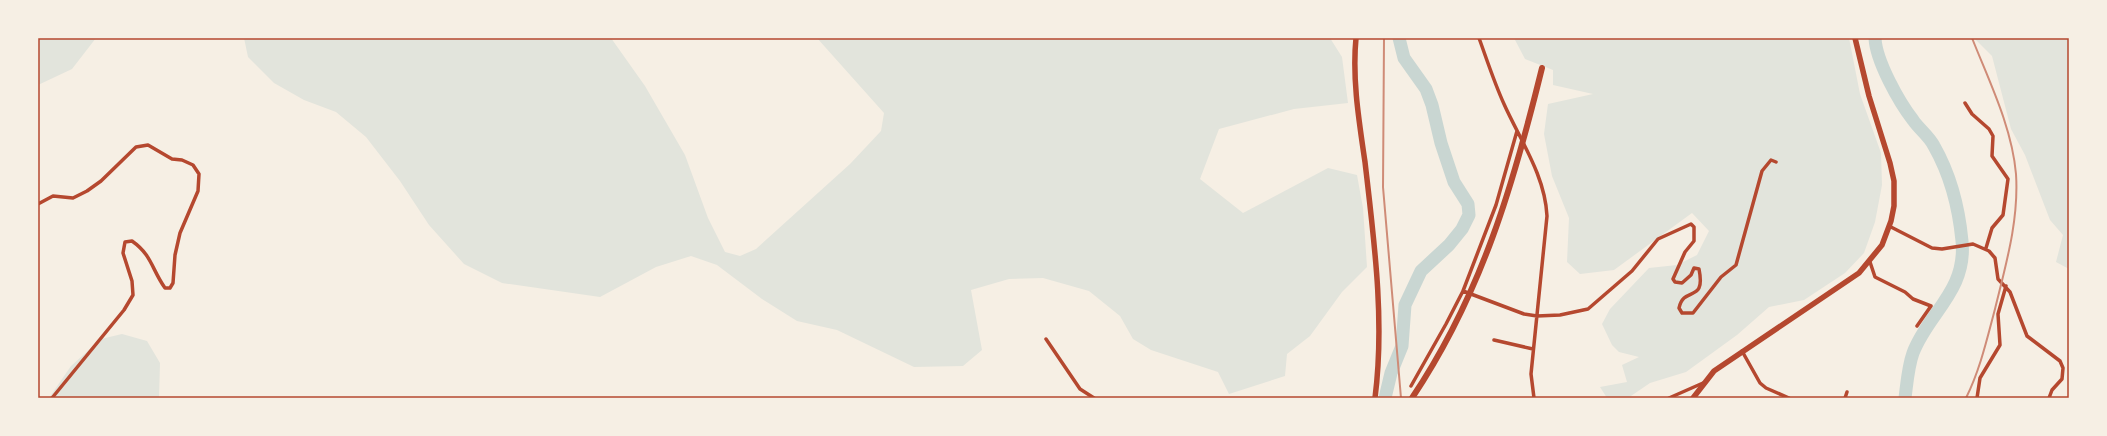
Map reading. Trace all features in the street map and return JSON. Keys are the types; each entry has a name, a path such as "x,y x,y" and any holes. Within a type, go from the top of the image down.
{"highway":[{"path":"1412,398 1450,334 1488,251 1518,164 1542,68"}],"main road":[{"path":"1356,38 1356,94 1378,276 1378,346 1375,398"},
{"path":"1693,398 1714,371 1742,351 1814,305 1859,273 1870,262 1882,245 1894,206 1893,171 1869,96 1855,38"}],"street":[{"path":"1479,38 1503,103 1542,183 1546,199 1547,216 1531,374 1534,398"},
{"path":"1965,103 1972,114 1989,129 1993,136 1992,156 2008,179 2003,215 1992,228 1986,248"},
{"path":"1411,386 1463,291 1496,205 1517,131"},
{"path":"38,204 53,196 73,198 87,191 100,182 136,146 148,145 172,159 182,160 193,165 199,174 198,191 180,233 175,255 173,283 170,288 165,288 158,278 143,249 132,241 124,242 123,253 132,281 133,295 124,310 52,398"},
{"path":"1463,291 1524,314 1537,316 1560,315 1588,309 1632,271 1658,240 1691,224 1694,227 1694,241 1685,252 1673,279 1675,282 1682,283 1691,275 1694,268 1699,269 1702,283 1700,287 1683,298 1679,308 1682,313 1693,314 1720,277 1736,265 1762,171 1771,160 1776,162"},
{"path":"1889,226 1932,248 1942,249 1968,244 1986,248 1995,258 1998,279 2006,286 2027,336 2058,358 2062,364 2062,379 2052,390 2049,398"},
{"path":"1870,262 1875,277 1905,292 1913,299 1931,306 1917,326"},
{"path":"1977,398 1980,378 2000,345 1998,314 2006,286"},
{"path":"1046,339 1080,389 1094,398"},
{"path":"1494,340 1533,349"},
{"path":"1742,351 1760,383 1766,388 1789,398"},
{"path":"1669,398 1704,383"},
{"path":"1845,398 1846,392"}],"shaded area":[{"path":"38,38 96,38 72,69 38,85"},
{"path":"244,38 611,38 645,86 685,155 708,218 725,252 740,256 756,249 850,164 881,131 884,113 817,38 1330,38 1342,57 1348,103 1294,109 1219,129 1200,179 1243,213 1328,168 1357,175 1363,208 1367,267 1342,292 1310,336 1287,354 1285,376 1229,394 1218,372 1151,350 1133,339 1120,316 1089,291 1043,278 1009,279 971,290 982,350 963,366 914,367 837,330 797,321 762,299 717,265 691,256 656,267 600,297 502,283 464,264 429,225 400,181 366,137 336,112 304,100 274,83 248,57"},
{"path":"1514,38 1849,38 1860,94 1881,153 1882,185 1875,222 1864,253 1845,273 1804,300 1769,307 1737,335 1686,372 1650,383 1628,398 1607,398 1600,387 1627,382 1622,365 1639,357 1619,352 1612,345 1602,324 1610,309 1649,268 1677,265 1697,255 1709,231 1692,213 1614,270 1580,274 1567,262 1569,218 1552,176 1544,134 1548,104 1593,94 1553,85 1553,70 1525,59"},
{"path":"1974,38 2069,38 2069,269 2056,262 2063,235 2050,220 2025,155 2011,129 1992,56"},
{"path":"122,334 147,341 160,363 159,398 49,398 71,366 101,339"}],"waterway":[{"path":"1385,398 1391,373 1402,346 1405,305 1421,271 1449,245 1462,229 1469,215 1468,204 1454,182 1441,143 1432,105 1426,89 1404,58 1399,38"},
{"path":"1875,38 1879,58 1889,81 1901,103 1932,142 1945,168 1956,204 1962,241 1962,259 1959,274 1953,288 1928,326 1913,353 1905,398"}],"railway":[{"path":"1384,38 1383,187 1401,398"},
{"path":"1966,398 1983,354 1995,309 2011,242 2016,208 2016,174 2010,139 1999,104 1972,38"}]}
